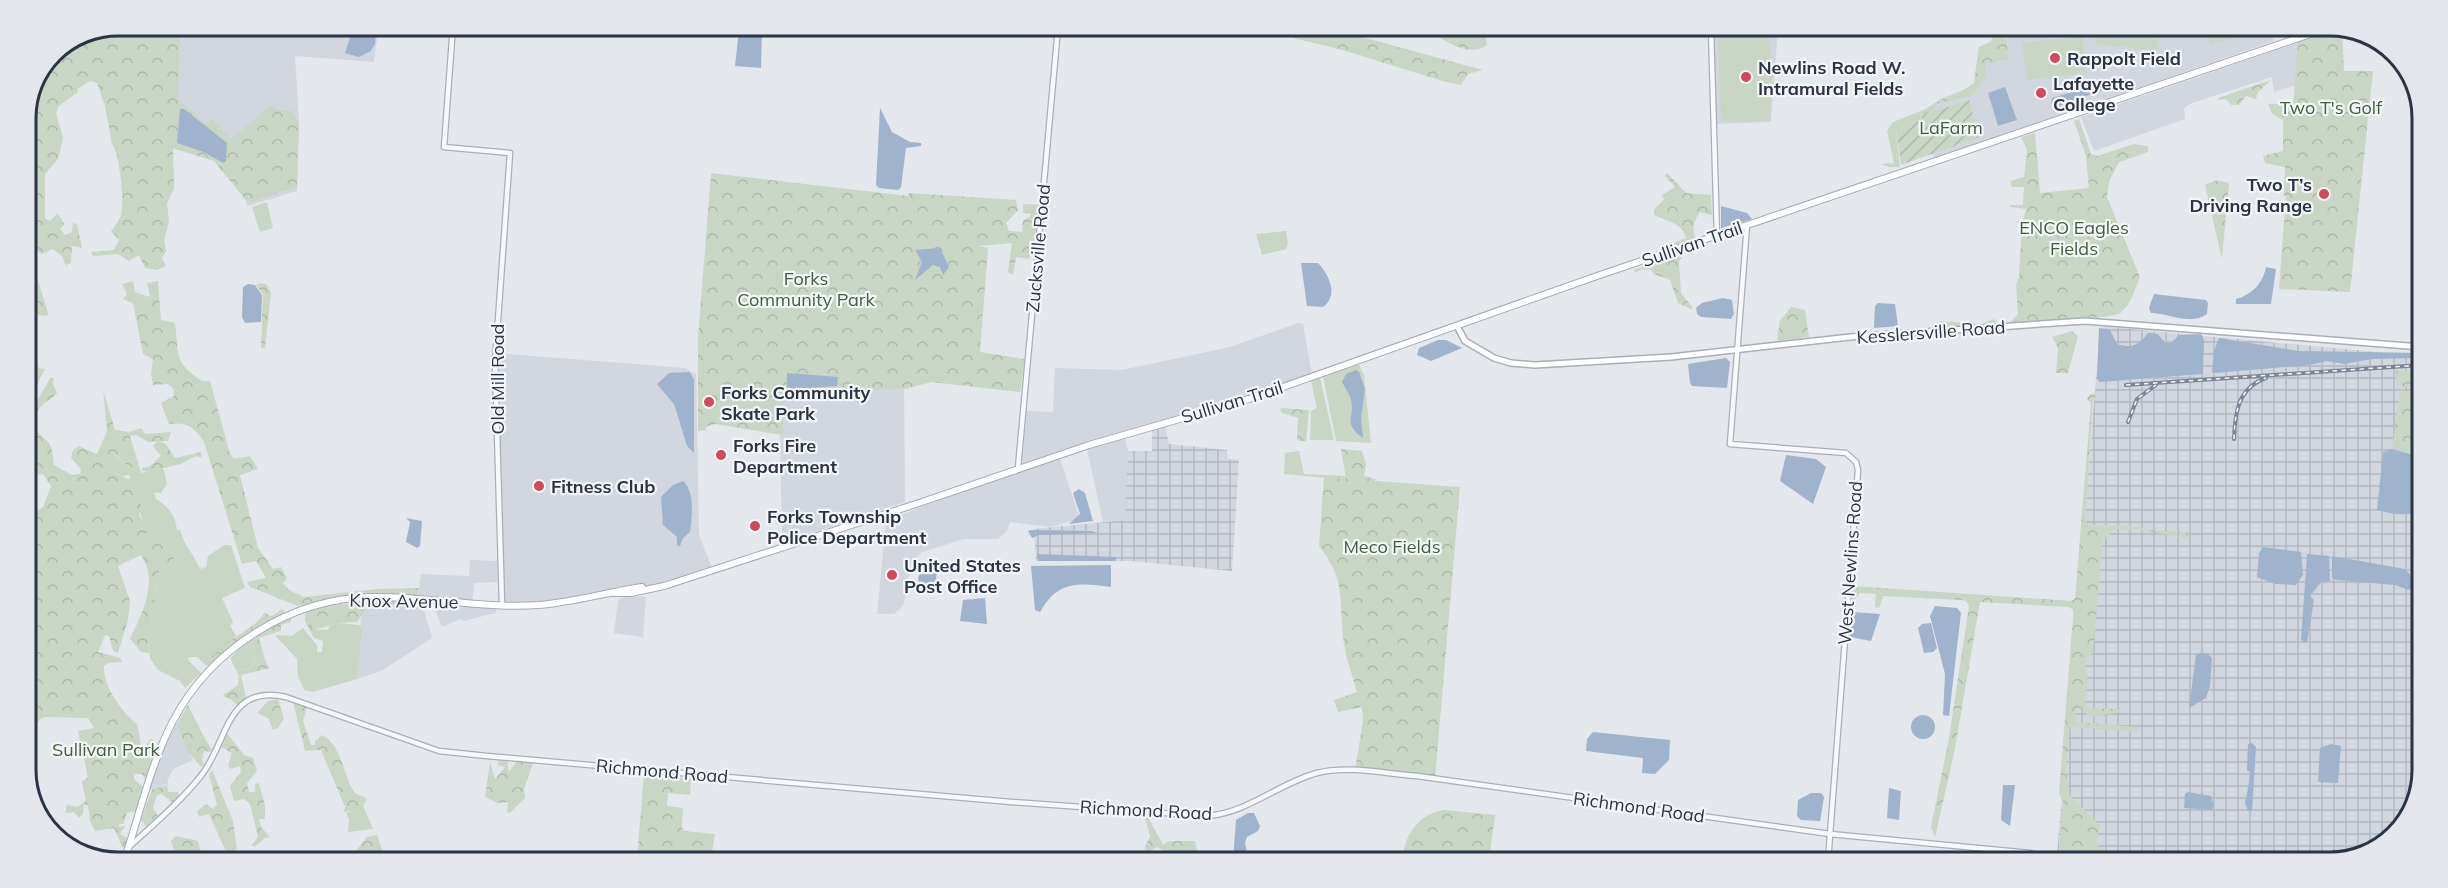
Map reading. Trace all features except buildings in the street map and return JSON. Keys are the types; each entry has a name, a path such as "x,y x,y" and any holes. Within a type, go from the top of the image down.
{"main road":[{"name":"Sullivan Trail","path":"502,605 539,605 631,593 669,584 1018,468 1249,399 1747,225 2304,36"},
{"name":"Kesslersville Road","path":"1457,326 1462,338 1489,356 1523,364 1671,357 1850,337 2085,321 2412,346"},
{"name":"Knox Avenue","path":"127,852 161,748 186,699 217,662 267,626 314,606 356,598 390,597 502,605"}],"street":[{"name":"Old Mill Road","path":"452,36 444,147 510,153 495,362 502,605"},
{"name":"Zucksville Road","path":"1018,468 1057,36"},
{"path":"1711,36 1717,236"},
{"name":"West Newlins Road","path":"1747,225 1730,444 1846,453 1856,462 1830,834"},
{"name":"Richmond Road","path":"129,847 200,778 211,760 225,727 242,705 262,695 293,700 440,751 1014,802 1211,816 1318,773 1355,771 1417,776 1830,834 2019,852"},
{"path":"1829,852 1830,834"}],"shaded area":[{"path":"183,36 378,36 374,62 295,56 299,122 297,191 247,206 246,200 214,161 172,148 180,40"},
{"name":"Newlins Road W. Intramural Fields","path":"1714,36 1777,36 1771,122 1717,124"},
{"name":"Lafayette College","path":"1994,36 2273,36 2274,41 1934,159 1919,115 1942,98 1966,89 1974,83 1979,47 1991,42"},
{"path":"2294,44 2301,44 2299,84 2274,92 2272,77 2192,103 2184,108 2185,119 2094,151 2081,117"},
{"path":"1298,323 1303,324 1312,375 1223,409 1124,432 1128,451 1126,520 1103,522 1086,445 1059,456 1080,519 1050,527 1010,522 1007,531 998,539 964,539 922,552 912,562 904,603 900,609 894,614 877,614 886,521 1022,468 1027,411 1053,412 1055,368 1122,370 1230,347"},
{"path":"2100,328 2412,355 2412,770 2408,797 2398,816 2380,835 2366,844 2357,848 2330,852 2057,852"},
{"path":"495,353 685,368 696,374 699,535 713,570 669,583 577,600 502,605"},
{"path":"904,382 905,502 782,543 779,389"},
{"path":"1165,426 1169,444 1227,450 1228,459 1239,460 1232,571 1131,561 1036,561 1034,529 1125,520 1128,451 1152,451 1152,430"},
{"path":"470,560 498,561 497,582 474,583 472,605 496,606 496,613 463,621 460,619 442,627 435,609 437,596 418,595 421,574 469,576"},
{"path":"624,597 646,597 643,637 614,633 618,600"},
{"path":"370,605 424,610 432,638 383,670 357,679 361,617"},
{"path":"177,724 193,760 173,769 166,784 152,790 150,789 168,735"}],"green space":[{"path":"118,36 183,36 180,40 178,99 206,124 212,119 231,139 271,105 276,110 292,111 299,122 297,186 252,202 246,200 214,161 173,148 174,188 167,204 169,222 164,240 166,251 162,258 166,266 157,270 145,268 139,255 129,261 118,254 93,256 91,252 114,250 119,240 111,231 121,213 122,186 105,106 97,83 90,81 77,89 78,92 59,106 56,113 63,138 58,159 45,174 45,219 50,221 58,213 64,224 60,229 65,235 72,232 73,223 77,224 82,248 72,246 71,263 66,265 68,271 62,256 53,249 42,254 36,251 38,102 42,86 50,72 72,50 86,42"},
{"path":"1293,36 1358,36 1483,70 1468,74 1461,85 1293,38"},
{"path":"1486,36 1487,45 1474,50 1460,48 1439,37"},
{"name":"Newlins Road W. Intramural Fields","path":"1718,36 1769,36 1772,72 1770,121 1721,122"},
{"path":"1994,36 2001,36 2007,41 2008,59 1985,64 1986,81 1981,82 1974,95 1936,104 1933,111 1919,115 1932,105 1974,83 1979,47 1991,42"},
{"name":"Rappolt Field","path":"2082,36 2087,73 2027,80 2022,43"},
{"path":"2097,36 2159,36 2157,51 2096,44"},
{"path":"2207,36 2242,36 2241,37 2210,44"},
{"name":"Two T's Golf","path":"2288,36 2342,37 2344,71 2373,71 2350,292 2279,289 2286,196 2284,196 2285,167 2265,163 2263,156 2283,151 2283,120 2272,114 2268,104 2293,107 2298,39 2290,41"},
{"path":"2271,80 2258,92 2256,99 2246,96 2239,105 2231,105 2226,99 2218,100 2218,98"},
{"name":"LaFarm","path":"1969,100 1979,137 1901,165 1896,130 1923,120 1922,115"},
{"path":"1928,108 1919,115 1933,111 1922,115 1924,120 1896,130 1900,167 1881,164 1894,163 1887,131 1893,122"},
{"name":"ENCO Eagles Fields","path":"2079,119 2091,154 2097,156 2134,144 2148,146 2148,152 2119,162 2109,182 2107,197 2140,277 2127,306 2120,313 2111,316 2065,321 1942,326 1939,321 1982,324 1993,319 1999,323 2010,323 2018,314 2016,285 2019,276 2022,223 2015,222 2023,220 2026,209 2010,207 2010,205 2023,205 2024,187 2012,187 2010,181 2024,177 2027,150 2021,137 2035,133 2040,193 2089,188 2086,156 2074,121"},
{"name":"Forks Community Park","path":"711,173 908,196 909,193 1016,200 1018,210 1006,223 1009,231 1022,232 1023,220 1030,217 1031,214 1023,213 1023,204 1039,205 1035,251 1028,259 1016,257 1013,275 1008,272 1012,243 978,246 988,248 980,352 1025,359 1020,392 931,382 905,389 784,392 783,435 715,424 706,427 706,430 698,431 698,337"},
{"path":"1667,173 1686,193 1711,195 1712,215 1700,212 1694,225 1696,239 1668,248 1667,246 1686,238 1678,226 1654,215 1654,210 1664,199 1662,195 1675,187 1665,176"},
{"path":"2217,180 2229,183 2222,259 2205,185"},
{"path":"267,202 273,228 260,232 252,207"},
{"path":"1286,231 1288,243 1286,249 1262,255 1256,234"},
{"path":"1681,253 1684,254 1679,262 1681,293 1693,308 1691,309 1678,303 1670,280 1654,274 1651,270 1642,269 1635,273 1634,270"},
{"path":"36,274 48,313 47,316 38,315 36,330"},
{"path":"133,281 135,292 150,297 147,283 158,281 161,320 175,323 179,356 186,368 202,381 210,381 230,454 234,459 250,456 258,469 240,475 258,548 273,569 281,567 287,578 283,583 289,590 304,597 377,589 419,588 418,595 349,596 298,606 250,587 247,582 266,578 256,561 242,564 204,442 190,426 169,424 161,403 174,396 173,388 168,384 153,385 151,374 153,359 143,354 133,303 123,299 127,294 122,284"},
{"path":"266,284 271,292 265,348 261,348 263,294 256,285"},
{"path":"1791,307 1805,310 1809,337 1777,340 1780,321"},
{"path":"2072,331 2078,336 2068,373 2056,373 2058,348 2052,337"},
{"path":"36,360 39,368 45,369 36,387"},
{"path":"1358,363 1364,375 1371,443 1336,441 1323,376"},
{"path":"2396,370 2412,371 2412,387 2397,386"},
{"path":"51,377 54,378 53,384 57,393 39,409 36,415 36,403"},
{"path":"1320,378 1334,440 1310,440 1311,411 1317,408 1311,381"},
{"name":"Sullivan Park","path":"103,390 115,430 129,432 141,428 145,434 171,432 168,441 149,442 136,435 130,436 141,473 132,467 129,468 115,454 108,454 114,472 129,480 123,485 124,490 138,488 142,493 139,515 148,531 146,535 151,538 168,537 175,544 177,555 159,571 148,638 149,653 141,652 130,639 144,608 149,586 149,576 141,555 118,566 130,601 128,620 118,653 113,651 109,636 105,635 98,652 120,658 122,662 108,663 104,666 106,682 120,706 137,724 141,745 144,747 152,738 158,748 147,782 142,774 134,774 134,779 145,789 137,811 127,813 123,824 119,824 119,827 125,826 120,834 129,839 125,849 114,828 95,831 90,821 88,805 84,805 83,814 79,818 74,812 65,813 67,805 77,807 86,801 82,782 88,777 78,731 94,728 88,718 45,717 40,719 36,725 36,511 43,507 51,486 43,474 36,475 36,430 51,447 54,465 72,475 80,474 81,469 71,458 73,450 79,446 97,454 107,431"},
{"path":"2400,390 2412,392 2412,455 2392,449"},
{"path":"2090,394 2098,394 2093,400 2085,520 2089,525 2133,526 2189,533 2188,539 2143,530 2116,529 2103,540 2093,652 2086,661 2088,685 2084,700 2088,708 2117,709 2121,712 2088,717 2081,708 2075,709 2077,722 2138,727 2138,732 2070,727 2066,768 2069,794 2100,825 2096,844 2106,852 2059,852 2063,800 2059,794 2073,617 2073,610 2069,607 1980,602 1954,754 1935,837 1931,827 1949,738 1969,606 1966,601 1961,600 1883,596 1879,608 1875,607 1876,594 1860,593 1852,599 1854,586 2071,601 2075,599 2091,403 2087,399"},
{"path":"1282,408 1309,410 1306,442 1297,440 1298,418 1282,413 1280,410"},
{"path":"158,441 166,444 175,458 201,452 202,458 196,456 181,464 147,472 141,470 149,467 161,456 153,446"},
{"name":"Meco Fields","path":"1341,449 1362,451 1366,464 1364,476 1376,479 1375,481 1460,487 1435,779 1355,771 1363,720 1362,707 1338,712 1334,700 1357,692 1344,644 1340,590 1334,569 1319,546 1324,478 1346,479"},
{"path":"1299,451 1304,474 1346,476 1346,480 1284,474 1285,453"},
{"path":"108,454 114,454 129,468 132,467 141,473 161,468 164,470 167,484 161,493 154,492 156,499 171,512 177,530 180,530 200,569 206,567 208,556 224,545 231,545 245,588 222,598 233,622 230,626 236,636 207,666 197,657 189,657 188,660 201,673 185,688 180,681 158,670 150,658 148,638 159,571 177,555 146,535 131,490 124,490 123,485 130,478 129,475 122,476 114,472"},
{"path":"380,600 427,605 425,610 370,605 357,622 338,623 313,630 309,629 305,620 306,611 326,606"},
{"path":"282,609 285,612 232,646 208,668 210,660 216,653 252,626 264,613 272,616"},
{"path":"291,617 291,622 281,625 281,631 259,638 266,663 270,668 241,675 246,698 238,706 232,700 224,697 223,695 238,685 239,670 250,669 256,658 244,644 269,626"},
{"path":"338,623 359,625 362,628 357,679 313,692 304,690 298,676 297,659 275,635 292,636 303,628 317,645 317,652 322,652 323,641 314,638 309,629 328,630 330,625"},
{"path":"244,644 256,657 250,669 239,670 239,676 230,658"},
{"path":"278,699 284,719 278,728 273,730 268,718 257,713 268,701"},
{"path":"293,702 307,707 303,721 311,745 315,745 315,741 322,735 334,746 355,793 367,799 362,808 344,812 345,807 321,750 305,751"},
{"path":"188,705 212,749 211,752 204,751 202,760 204,765 201,767 187,750 177,724"},
{"path":"227,733 244,755 253,758 257,771 247,783 249,792 255,792 255,784 259,783 265,806 265,819 259,819 261,827 270,837 265,838 254,847 252,845 258,837 250,804 244,799 234,801 230,786 241,772 240,766 231,769 228,766 232,753 221,747"},
{"path":"507,760 509,772 517,761 533,763 524,789 525,798 510,813 507,812 508,802 497,803 485,797 490,762 495,779 505,767 498,765 498,761"},
{"path":"212,770 233,821 237,849 231,852 226,852 209,814 199,817 197,811 206,804 213,809 217,804 209,775"},
{"path":"644,774 691,779 690,795 668,793 667,806 683,808 682,828 684,831 715,834 712,852 638,852"},
{"path":"167,778 168,792 178,792 180,796 172,802 162,794 157,795 153,808 158,816 146,826 141,820 152,790 166,785"},
{"path":"363,806 373,829 348,832 349,819 346,813"},
{"path":"1444,810 1495,815 1490,852 1403,852 1414,827 1435,812"},
{"path":"1144,815 1147,815 1163,845 1169,841 1195,841 1197,852 1165,852 1157,847 1146,852 1145,847 1150,836"},
{"path":"377,835 383,852 355,852 367,837"},
{"path":"176,836 198,841 201,852 170,852 174,850 171,841"}],"water":[{"path":"376,36 375,44 371,51 359,57 345,53 350,37"},
{"path":"738,36 762,36 761,68 735,66"},
{"path":"2120,78 2122,83 2059,106 2051,105 2052,98"},
{"path":"2005,87 2017,120 1998,126 1988,93"},
{"path":"880,108 892,132 910,142 921,143 921,146 906,148 901,187 898,190 879,188 876,185"},
{"path":"180,109 184,109 227,143 226,161 223,163 204,152 177,143"},
{"path":"1721,206 1747,213 1752,219 1721,228"},
{"path":"940,248 949,267 943,275 940,267 933,265 915,280 922,262 915,250"},
{"path":"1301,263 1318,263 1329,279 1331,297 1323,307 1307,306"},
{"path":"2266,267 2276,269 2271,304 2236,304 2236,299 2256,288"},
{"path":"248,284 255,285 262,295 261,322 245,323 242,317 243,287"},
{"path":"2154,294 2206,300 2207,314 2187,319 2151,313 2149,308"},
{"path":"1723,298 1732,300 1734,314 1731,319 1701,317 1697,314 1696,308 1702,303"},
{"path":"1878,303 1895,304 1898,326 1874,328 1875,306"},
{"path":"2099,328 2110,330 2117,344 2127,346 2138,343 2148,333 2158,334 2165,343 2171,343 2179,335 2201,334 2204,340 2203,374 2100,382 2097,379"},
{"path":"2219,338 2299,351 2412,353 2412,358 2372,359 2344,364 2327,361 2309,365 2215,373 2212,372 2214,351"},
{"path":"1438,340 1446,340 1462,348 1431,361 1417,355 1419,348"},
{"path":"1726,358 1730,362 1727,388 1692,386 1688,364"},
{"path":"1356,370 1359,372 1365,389 1361,419 1363,438 1356,433 1351,424 1351,400 1342,382 1346,374"},
{"path":"690,372 694,380 694,453 687,446 674,404 657,384 669,373"},
{"path":"787,373 838,377 837,386 787,390"},
{"path":"2392,449 2412,455 2412,513 2399,514 2377,510 2383,452"},
{"path":"1786,455 1816,459 1826,467 1813,504 1780,481"},
{"path":"683,481 689,491 692,512 690,532 683,538 680,546 677,545 677,537 663,525 661,497 673,485"},
{"path":"1079,489 1085,493 1093,521 1069,524 1080,514 1073,493"},
{"path":"406,518 422,521 420,546 417,548 406,542 410,522"},
{"path":"1028,531 1098,533 1039,535 1032,538"},
{"path":"2263,547 2301,552 2303,575 2296,585 2275,584 2257,577 2259,553"},
{"path":"1037,554 1116,557 1116,561 1039,561"},
{"path":"2307,554 2329,556 2330,581 2321,582 2310,596 2314,600 2307,643 2301,640"},
{"path":"2332,556 2405,569 2412,577 2412,588 2408,590 2395,585 2332,578"},
{"path":"933,560 937,565 936,583 920,584 918,579 922,565"},
{"path":"1111,565 1111,587 1070,586 1054,594 1040,612 1035,610 1031,566"},
{"path":"985,598 987,624 960,621 963,600"},
{"path":"1935,606 1957,608 1961,613 1949,716 1943,715 1945,674 1930,616"},
{"path":"1853,612 1880,614 1871,641 1850,637"},
{"path":"1931,623 1937,648 1933,652 1924,653 1918,628 1922,624"},
{"path":"2208,654 2212,658 2210,686 2206,698 2189,708 2196,655"},
{"path":"1923,715 1931,719 1935,727 1931,735 1923,739 1915,735 1911,727 1915,719"},
{"path":"1593,732 1670,740 1669,760 1655,774 1642,773 1643,758 1586,751 1587,739"},
{"path":"2252,743 2256,747 2252,811 2248,811 2245,803 2251,772 2247,770 2248,744"},
{"path":"2331,744 2341,746 2338,783 2318,782 2320,748"},
{"path":"2003,785 2015,785 2010,826 2001,820"},
{"path":"1889,788 1901,791 1899,820 1887,818"},
{"path":"2188,792 2211,796 2214,805 2212,810 2184,808 2185,794"},
{"path":"1811,793 1821,793 1824,797 1820,821 1801,820 1797,816 1798,800"},
{"path":"1248,813 1254,813 1260,826 1258,831 1247,837 1245,843 1247,852 1234,852 1236,820"}],"railway":[{"path":"2126,385 2412,366"},
{"path":"2234,439 2235,419 2240,402 2249,388 2266,378"},
{"path":"2128,422 2137,399 2156,385"}],"place":[{"name":"Rappolt Field","path":"2055,58"},
{"name":"Newlins Road W. Intramural Fields","path":"1746,77"},
{"name":"Lafayette College","path":"2041,93"},
{"name":"Two T’s Driving Range","path":"2324,194"},
{"name":"Forks Community Skate Park","path":"709,402"},
{"name":"Forks Fire Department","path":"721,455"},
{"name":"Fitness Club","path":"539,486"},
{"name":"Forks Township Police Department","path":"755,526"},
{"name":"United States Post Office","path":"892,575"}]}
